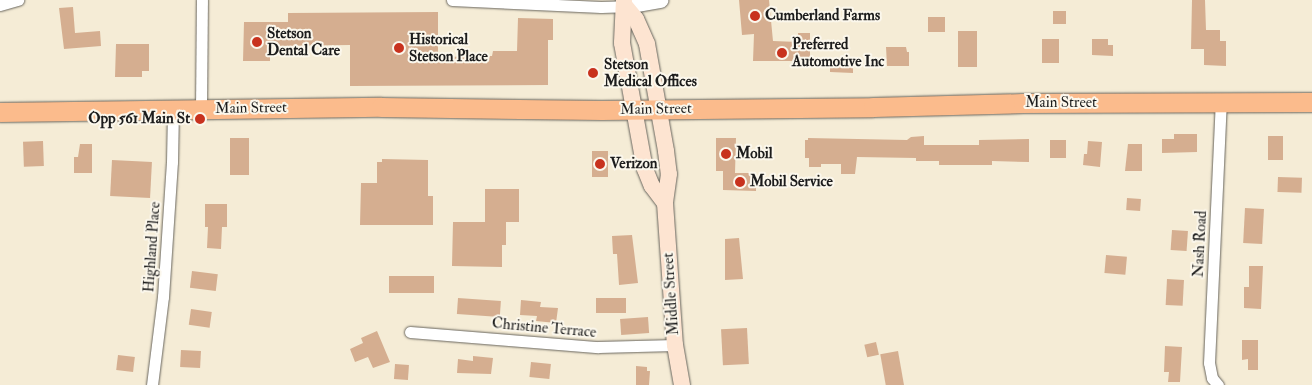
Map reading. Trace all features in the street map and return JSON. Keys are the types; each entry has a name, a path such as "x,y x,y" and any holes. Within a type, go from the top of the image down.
{"main road":[{"name":"Middle Street","path":"624,3 636,18 644,35 669,174 665,203 675,345 682,385"},
{"path":"624,3 622,43 634,110 648,178 665,203"},
{"name":"Main Street","path":"0,112 381,107 634,110 873,107 1039,102 1312,102"}],"street":[{"path":"0,5 18,0"},
{"path":"202,0 202,109"},
{"path":"452,0 601,7 660,0"},
{"name":"Nash Road","path":"1218,385 1212,378 1208,363 1220,102"},
{"name":"Highland Place","path":"152,385 163,297 172,162 172,110"},
{"name":"Christine Terrace","path":"410,332 598,347 675,345"}],"building":[{"path":"739,0 769,0 773,41 798,42 798,33 810,33 810,61 753,61 754,34 742,35"},
{"path":"1192,0 1205,0 1206,30 1220,30 1220,41 1226,41 1226,66 1204,65 1204,49 1191,49"},
{"path":"73,7 75,33 100,31 101,46 64,49 59,8"},
{"path":"1053,11 1066,11 1066,24 1053,24"},
{"name":"Historical Stetson Place","path":"438,12 438,57 492,56 493,51 517,51 518,18 553,19 553,40 548,40 548,85 350,86 350,45 270,46 270,61 243,61 244,22 288,22 288,13"},
{"path":"928,17 945,17 945,32 928,32"},
{"path":"958,31 977,31 977,67 958,67"},
{"path":"1042,39 1059,39 1059,63 1042,63"},
{"path":"1092,39 1108,39 1108,45 1113,45 1113,56 1092,55"},
{"path":"116,44 149,44 149,71 142,71 142,77 115,77"},
{"path":"886,47 906,47 907,52 909,52 909,66 887,66"},
{"path":"853,57 853,73 830,72 830,60"},
{"path":"1174,134 1197,134 1197,152 1162,153 1162,139 1174,139"},
{"path":"924,136 924,145 979,145 979,140 1029,139 1029,162 992,161 992,165 939,165 939,161 916,161 916,158 857,157 855,174 841,174 841,164 821,164 821,167 809,167 809,158 805,158 805,140 808,140 808,138 907,140 911,137"},
{"path":"1268,136 1283,136 1283,160 1268,160"},
{"path":"230,138 249,138 249,175 230,175"},
{"path":"716,138 736,138 735,173 756,173 756,191 723,190 723,171 716,171"},
{"path":"1050,140 1066,140 1066,158 1050,158"},
{"path":"43,141 44,166 24,167 23,142"},
{"path":"1088,141 1102,142 1100,167 1083,165 1084,154 1087,154"},
{"path":"80,144 92,144 92,173 74,173 74,157 78,157"},
{"path":"1128,144 1142,144 1142,171 1125,171"},
{"name":"Verizon","path":"592,151 608,151 608,177 592,177"},
{"path":"382,159 428,160 428,196 433,196 433,225 360,225 361,183 377,183 377,162 382,162"},
{"path":"112,160 152,162 150,198 110,196"},
{"path":"1278,177 1302,178 1301,193 1277,192"},
{"path":"485,189 519,189 519,222 506,222 506,245 502,245 502,267 452,266 453,222 485,222"},
{"path":"1127,198 1141,199 1140,211 1126,210"},
{"path":"205,204 227,204 227,227 222,227 221,249 207,248 208,227 205,227"},
{"path":"1245,208 1264,209 1262,244 1243,243"},
{"path":"1172,230 1188,231 1187,251 1171,250"},
{"path":"632,235 638,283 619,285 617,254 613,254 612,236"},
{"path":"739,238 743,279 725,280 725,239"},
{"path":"1106,255 1127,257 1125,275 1104,273"},
{"path":"1249,266 1263,266 1261,309 1244,308 1244,287 1249,287"},
{"path":"192,271 218,274 216,291 190,288"},
{"path":"389,276 434,276 434,293 389,293"},
{"path":"1167,279 1184,280 1183,306 1166,305"},
{"path":"458,298 501,301 500,317 457,314"},
{"path":"596,298 626,298 626,313 596,313"},
{"path":"521,300 541,302 540,307 558,308 556,323 536,321 537,316 520,315"},
{"path":"191,309 212,312 210,328 189,325"},
{"path":"648,317 649,333 621,335 620,319"},
{"path":"747,328 749,364 723,365 721,329"},
{"path":"377,331 390,362 373,368 368,357 355,362 350,349 363,343 361,338"},
{"path":"1242,340 1258,340 1258,370 1248,370 1248,359 1242,360"},
{"path":"876,342 879,355 867,357 864,345"},
{"path":"1165,346 1182,347 1180,382 1168,382 1169,372 1164,372"},
{"path":"181,350 201,351 200,368 180,367"},
{"path":"898,351 904,385 886,385 880,354"},
{"path":"118,355 135,357 133,372 116,370"},
{"path":"473,356 493,358 491,374 457,373 458,359 473,361"},
{"path":"531,362 551,364 549,379 529,377"},
{"path":"395,364 409,365 408,380 394,379"},
{"path":"636,366 647,367 647,371 650,371 649,385 636,385"}],"place":[{"name":"Cumberland Farms","path":"755,16"},
{"name":"Stetson Dental Care","path":"257,42"},
{"name":"Historical Stetson Place","path":"399,48"},
{"name":"Preferred Automotive Inc","path":"782,53"},
{"name":"Stetson Medical Offices","path":"593,73"},
{"name":"Opp 561 Main St","path":"200,119"},
{"name":"Mobil","path":"726,154"},
{"name":"Verizon","path":"600,164"},
{"name":"Mobil Service","path":"740,182"}]}
